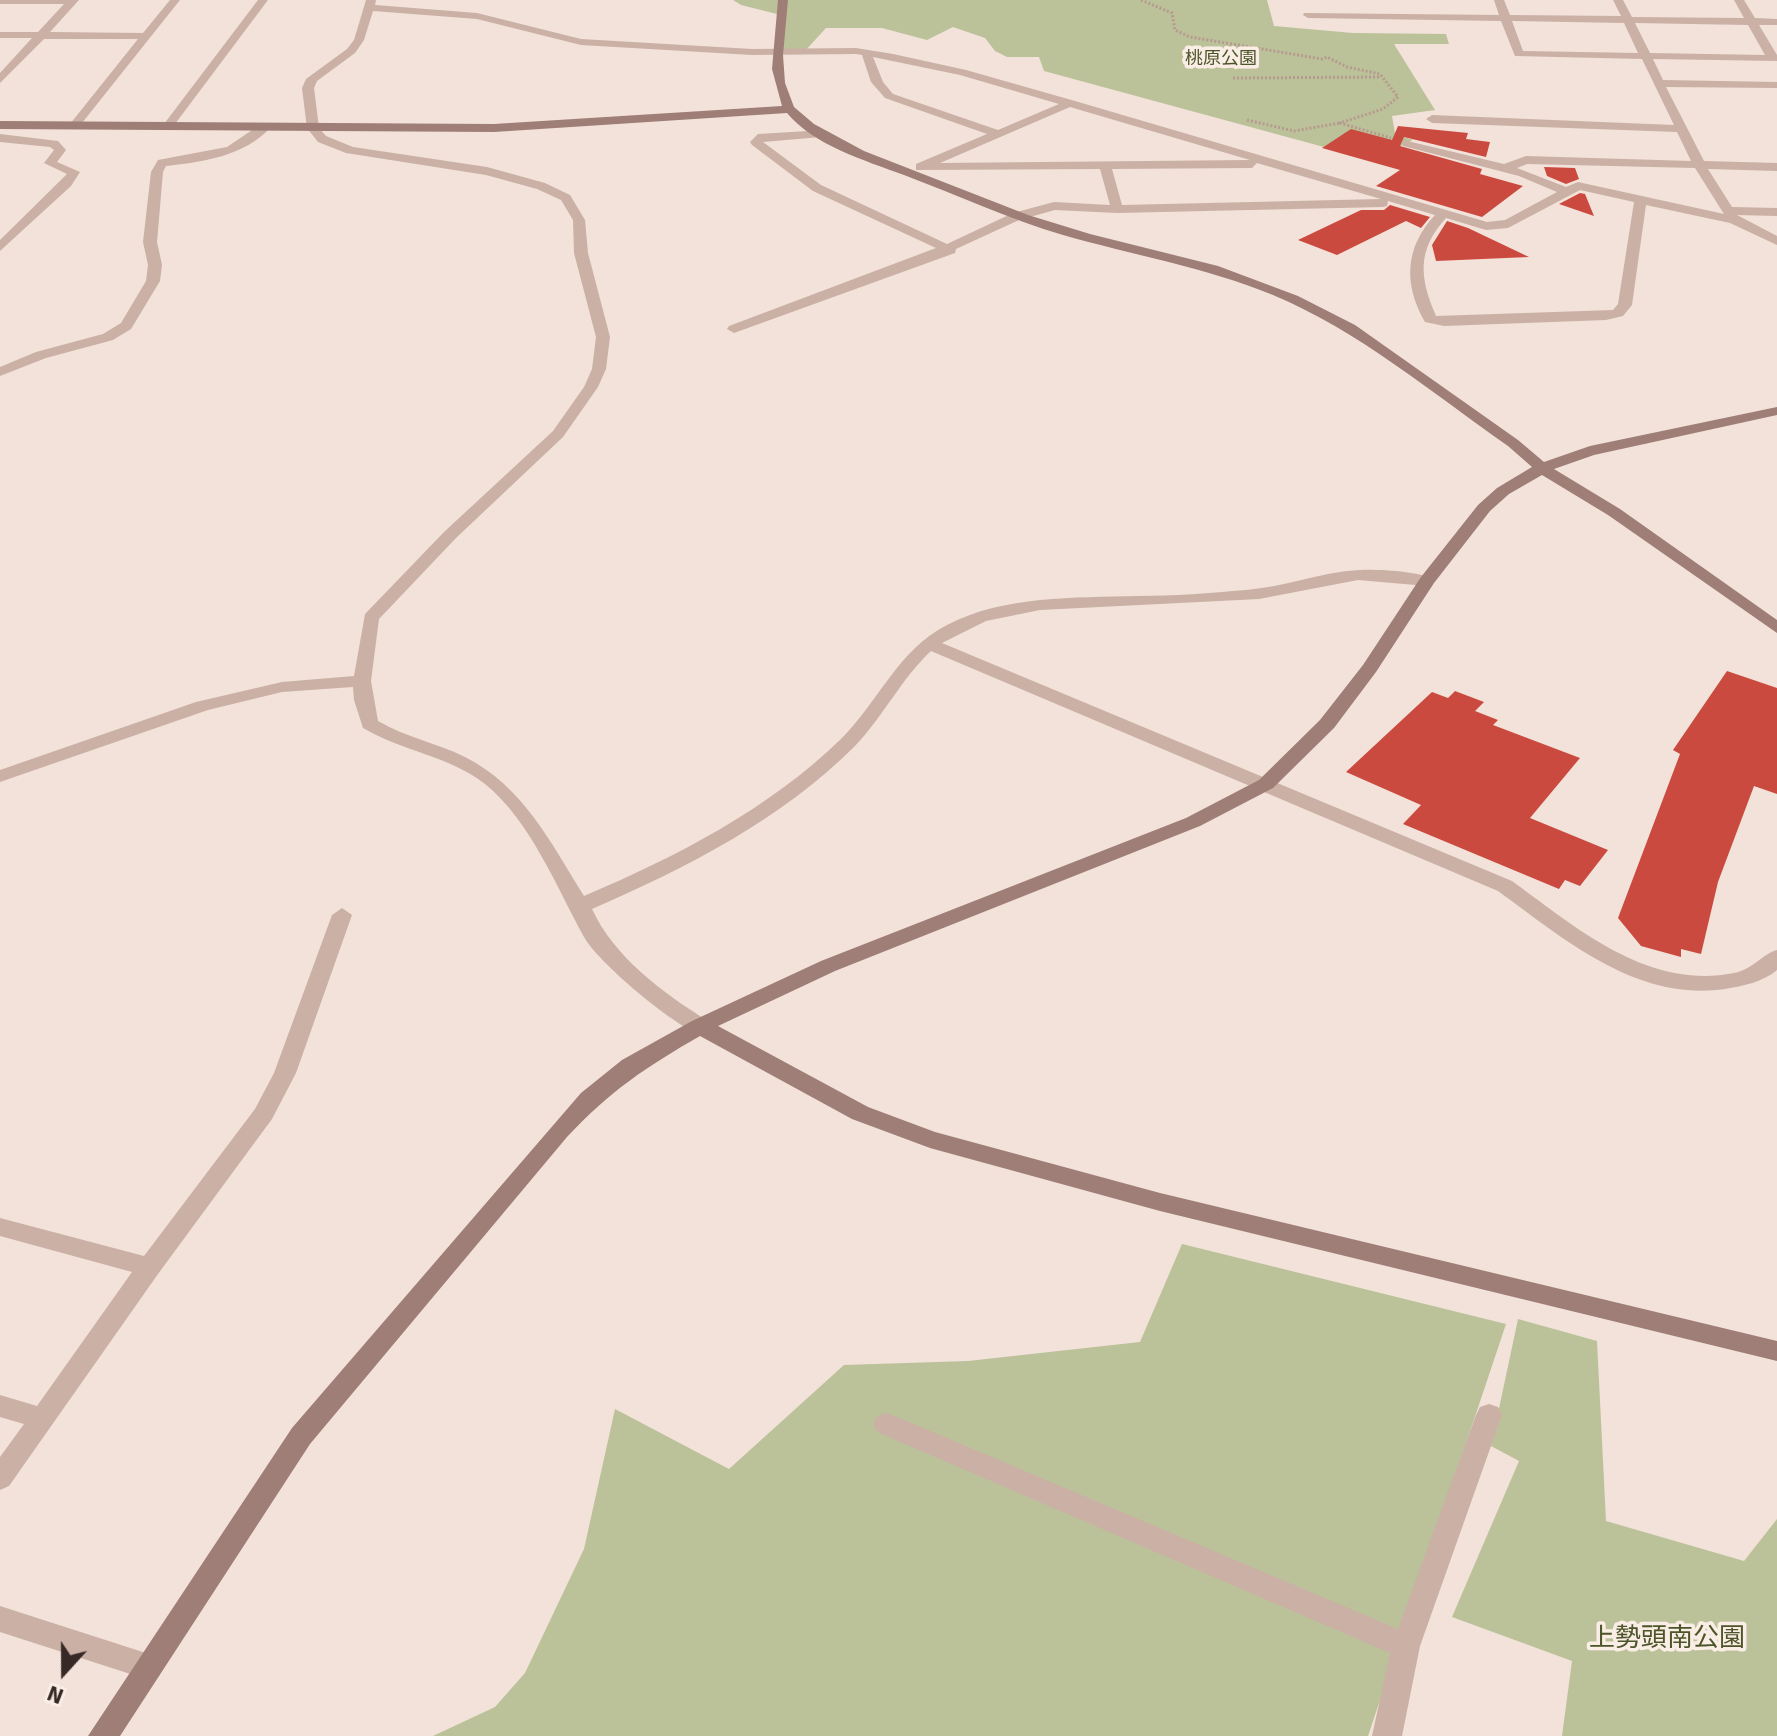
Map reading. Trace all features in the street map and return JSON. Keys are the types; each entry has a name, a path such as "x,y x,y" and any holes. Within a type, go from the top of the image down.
{"street":[{"path":"74,126 175,0"},
{"path":"168,126 263,0"},
{"path":"783,0 779,71 789,109 821,133 859,153 914,170 1020,216 1230,274 1292,297 1350,328 1513,443 1542,468 1614,512 1777,628"},
{"path":"1499,0 1519,54 1775,58"},
{"path":"1618,0 1700,166 1731,216 1777,241"},
{"path":"1739,0 1775,58"},
{"path":"0,1 73,1"},
{"path":"1,77 73,1"},
{"path":"1777,212 1731,216 1640,202 1578,186 1501,226 1486,226 962,72 867,52 778,52 581,42 477,16 369,3 359,40 351,51 312,79 308,88 313,128 322,139 350,150 487,171 541,186 566,198 579,220 581,253 603,337 599,369 591,387 558,434 450,535 371,618 362,681 365,711 370,724 457,760 492,780 524,815 580,906 594,937 660,1001 809,1088 860,1113 930,1139 1160,1202 1777,1351"},
{"path":"1308,15 1777,22"},
{"path":"0,35 145,36"},
{"path":"867,52 868,61 883,91 889,96 998,134"},
{"path":"1658,83 1777,85"},
{"path":"914,170 1071,103"},
{"path":"0,125 494,128 789,109"},
{"path":"1432,119 1681,129"},
{"path":"0,372 41,355 108,337 126,326 153,281 155,265 150,242 157,172 162,163 216,154 251,139 265,127"},
{"path":"821,133 762,137 756,142 817,188 950,250"},
{"path":"0,138 54,144 60,150 50,163 74,172 67,183 0,247"},
{"path":"1407,143 1505,168 1566,192"},
{"path":"1505,168 1526,160 1777,167"},
{"path":"914,170 1272,164"},
{"path":"1105,166 1117,209"},
{"path":"734,329 878,279 950,250 1020,216 1054,206 1117,209 1402,202"},
{"path":"1443,214 1418,250 1421,286 1430,319 1444,322 1606,316 1618,313 1625,305 1640,202"},
{"path":"103,1736 301,1436 444,1263 589,1099 630,1066 700,1026 828,966 1193,822 1266,784 1327,724 1370,668 1427,581 1484,508 1503,491 1542,468 1590,451 1777,411"},
{"path":"580,906 662,868 763,810 815,773 851,739 897,675 929,644 981,617 1044,606 1262,594 1350,576 1427,581"},
{"path":"929,644 1505,886 1576,936 1643,975 1713,986 1766,971 1777,957"},
{"path":"0,776 202,706 282,687 362,681"},
{"path":"0,1478 149,1267 264,1113 285,1073 342,915"},
{"path":"0,1227 149,1267"},
{"path":"0,1406 42,1418"},
{"path":"1387,1736 1406,1646 1489,1415"},
{"path":"886,1424 1406,1646"},
{"path":"0,1619 149,1667"}],"path":[{"path":"1141,0 1172,13 1175,30 1190,37 1327,57 1347,67 1382,77 1398,97 1383,109 1307,134 1296,134 1247,120"},
{"path":"1233,78 1382,77"},
{"path":"1340,123 1407,143"}],"green space":[{"name":"桃原公園","path":"733,0 1267,0 1274,26 1353,33 1446,34 1449,44 1394,44 1435,110 1392,116 1395,134 1413,140 1401,146 1346,153 1044,71 1039,57 1007,57 995,51 985,38 953,27 927,40 882,28 826,28 805,51 778,52 781,15"},
{"path":"1182,1244 1506,1324 1368,1736 433,1736 495,1707 525,1673 584,1549 615,1409 729,1469 844,1365 968,1361 1140,1342"},
{"name":"上勢頭南公園","path":"1518,1319 1597,1341 1606,1521 1744,1561 1777,1519 1777,1736 1562,1736 1572,1661 1452,1617 1519,1461 1491,1446"}],"building":[{"path":"1398,126 1468,133 1466,139 1490,142 1486,157 1404,137 1400,146 1482,169 1480,174 1523,186 1482,217 1376,186 1400,170 1322,148 1351,129 1392,140"},
{"path":"1544,167 1575,168 1579,179 1566,184 1547,176"},
{"path":"1580,193 1585,194 1594,216 1559,204"},
{"path":"1390,205 1430,217 1421,228 1406,221 1337,255 1298,240 1361,210 1384,210"},
{"path":"1447,221 1529,257 1436,261 1432,245"},
{"path":"1727,671 1777,688 1777,794 1754,786 1718,882 1701,954 1681,949 1681,957 1641,946 1618,918 1680,754 1673,750"},
{"path":"1455,691 1484,702 1475,711 1498,720 1493,725 1580,758 1530,818 1608,850 1580,886 1565,880 1559,889 1403,824 1421,805 1346,772 1432,692 1448,698"}]}
